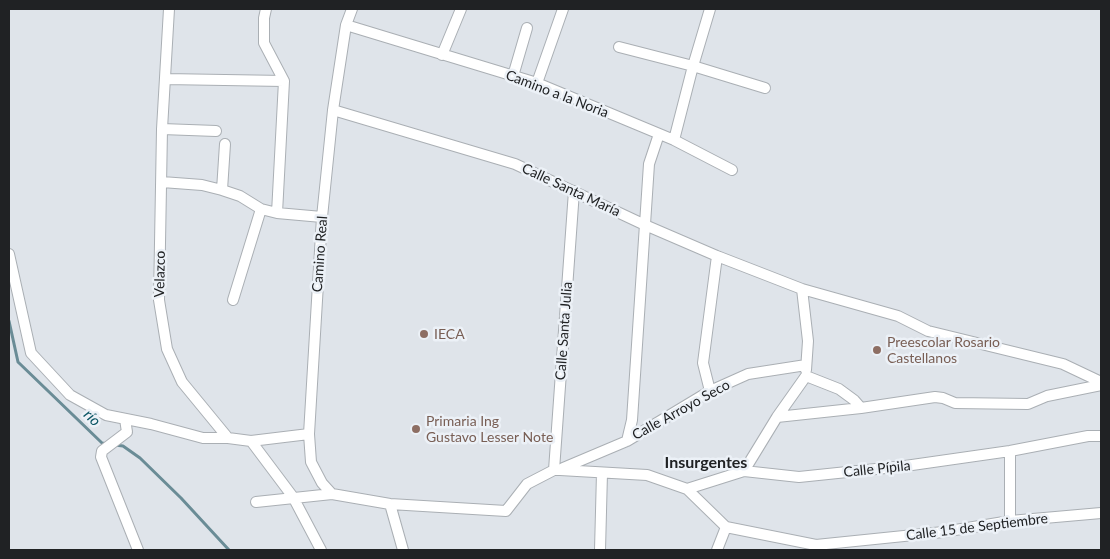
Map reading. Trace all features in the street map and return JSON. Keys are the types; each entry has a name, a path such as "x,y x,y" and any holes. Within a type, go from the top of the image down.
{"street":[{"name":"Velazco","path":"169,9 162,129 159,300 167,349 182,382 228,438"},
{"path":"266,9 264,43 284,81 277,213"},
{"name":"Camino Real","path":"332,494 322,483 310,462 309,434 322,217 346,25 352,9"},
{"path":"442,55 461,9"},
{"path":"537,83 563,9"},
{"path":"674,140 710,9"},
{"name":"Camino a la Noria","path":"346,25 537,83 674,140 732,170"},
{"path":"513,76 527,28"},
{"path":"619,47 693,66 765,88"},
{"path":"165,79 284,81"},
{"name":"Calle Santa María","path":"334,110 515,164 645,225 717,256 802,289 898,316 928,331 1063,364 1101,384"},
{"path":"162,129 216,131"},
{"path":"627,441 632,420 649,164 659,134"},
{"path":"222,190 225,144"},
{"path":"162,182 202,185 222,190 240,196 260,209 277,213 322,217"},
{"name":"Calle Santa Julia","path":"557,470 574,191"},
{"path":"233,300 260,209"},
{"path":"9,254 31,353 70,395 106,415 151,424 203,438 228,438 251,441 309,434"},
{"path":"710,391 703,362 717,256"},
{"path":"687,489 744,471 777,417 806,376 808,341 802,289"},
{"name":"Calle Arroyo Seco","path":"557,470 627,441 710,391 748,374 806,365"},
{"path":"806,376 839,389 861,408"},
{"path":"777,417 861,408 935,396 955,403 1028,404 1047,396 1101,384"},
{"path":"125,418 126,432 102,451 101,458 138,550"},
{"path":"632,420 648,428"},
{"name":"Calle Pípila","path":"744,471 799,477 905,466 1010,451 1088,436 1101,436"},
{"path":"251,441 293,497 321,550"},
{"path":"1010,451 1010,521"},
{"path":"256,502 332,494 390,504 506,511 527,484 557,470 647,475 687,489 726,527 717,550"},
{"path":"600,550 602,473"},
{"path":"390,504 403,550"},
{"name":"Calle 15 de Septiembre","path":"726,527 815,548 943,532 1010,521 1101,513"}],"waterway":[{"name":"río","path":"9,321 18,362 102,443 107,444"},
{"name":"río","path":"115,445 123,446 140,458 181,498 229,550"}],"place":[{"name":"IECA","path":"424,334"},
{"name":"Preescolar Rosario Castellanos","path":"877,350"},
{"name":"Primaria Ing Gustavo Lesser Note","path":"416,429"}],"district":[{"name":"Insurgentes","path":"706,463"}]}
